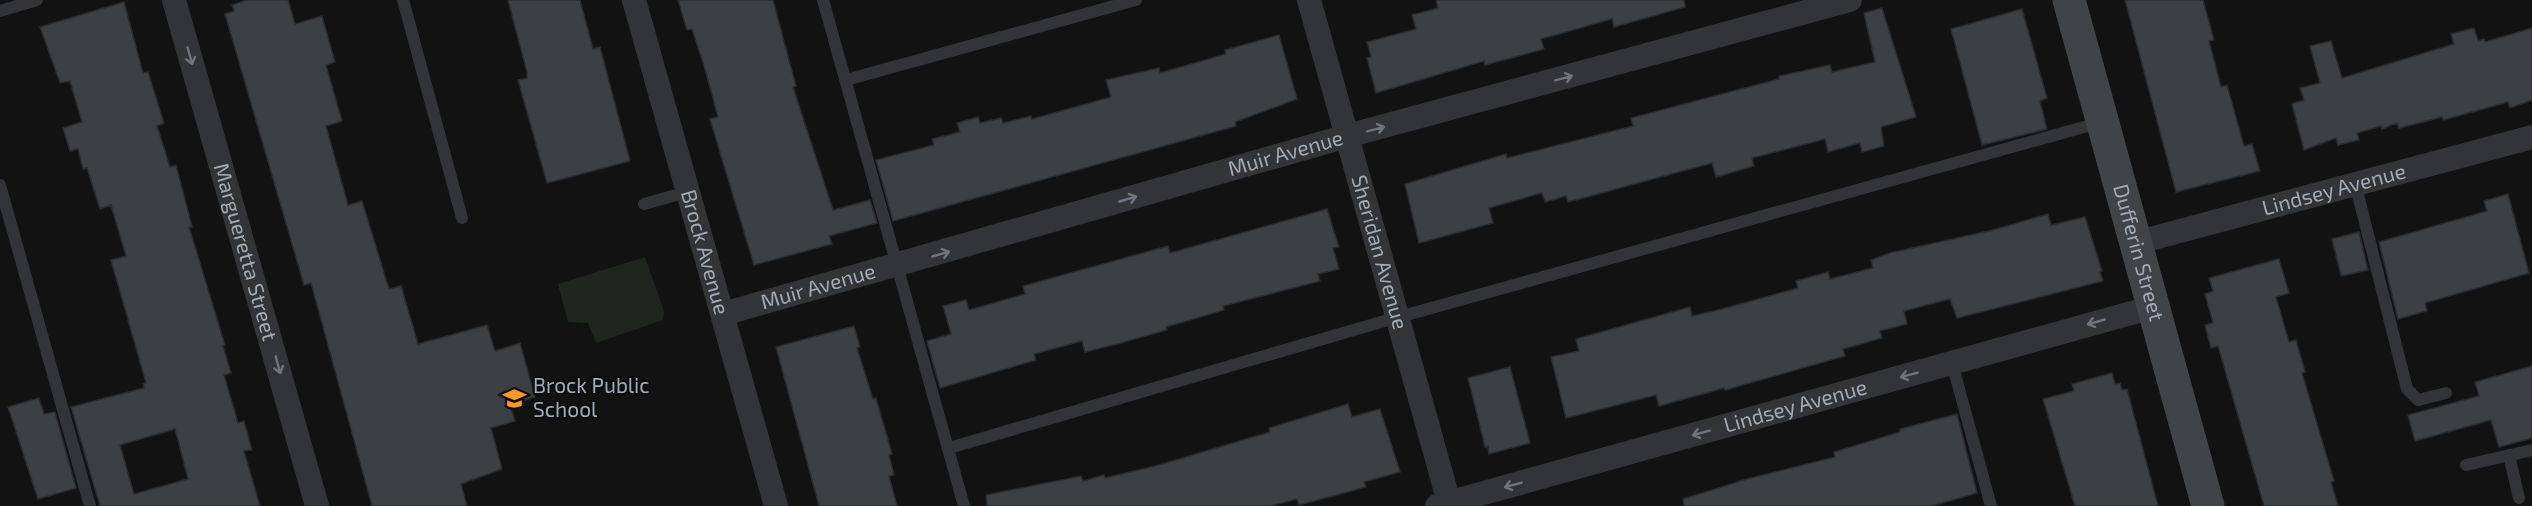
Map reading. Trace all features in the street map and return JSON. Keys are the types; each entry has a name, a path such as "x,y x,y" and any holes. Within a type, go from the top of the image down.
{"main road":[{"name":"Dufferin Street","path":"2070,0 2208,506"}],"street":[{"name":"Margueretta Street","path":"174,0 317,506"},
{"name":"Brock Avenue","path":"634,0 776,506"},
{"name":"Sheridan Avenue","path":"1309,0 1397,317 1446,505"},
{"name":"Muir Avenue","path":"723,314 896,267 1347,136 1850,0"},
{"name":"Lindsey Avenue","path":"2135,243 2532,136"},
{"name":"Lindsey Avenue","path":"1446,505 2153,307"}],"lane":[{"path":"0,11 37,0"},
{"path":"403,0 462,218"},
{"path":"823,0 964,506"},
{"path":"846,80 1136,0"},
{"path":"949,448 1397,317 2102,122"},
{"path":"2355,183 2407,389 2418,400 2446,393"},
{"path":"0,185 90,506"},
{"path":"644,204 687,192"},
{"path":"1952,363 1991,506"},
{"path":"2466,465 2532,450"},
{"path":"2509,455 2519,498"}],"shaded area":[{"path":"645,257 664,311 663,320 596,343 588,323 568,322 558,284"}],"building":[{"path":"247,0 288,0 295,24 322,16 335,62 326,65 342,121 326,126 348,205 362,201 389,289 401,286 418,344 487,325 495,351 520,343 535,397 510,405 515,421 491,428 502,469 461,484 467,506 372,506 311,283 304,285 225,14 234,11 232,5"},
{"path":"508,0 580,0 593,49 600,47 630,161 547,183 518,80 527,78 527,72"},
{"path":"678,0 773,0 796,86 793,87 833,210 870,200 877,223 829,236 832,244 754,265 710,119 718,117 705,69 692,29 687,30"},
{"path":"1436,0 1684,0 1685,7 1614,27 1612,19 1541,39 1544,49 1485,65 1484,61 1376,93 1367,58 1371,57 1367,42 1416,29 1412,15 1438,8"},
{"path":"2125,0 2203,0 2214,40 2209,41 2221,87 2227,85 2244,146 2252,144 2260,171 2176,192"},
{"path":"124,2 143,73 148,72 164,123 157,126 170,167 176,165 192,227 189,227 225,345 223,346 231,373 224,375 238,423 244,421 252,450 244,451 260,506 100,506 71,407 144,388 143,384 146,383 111,260 126,256 111,205 100,209 87,168 83,169 78,149 70,151 63,128 82,122 70,81 60,83 40,27","holes":["175,429 188,479 134,494 120,445"]},
{"path":"1882,8 1916,117 1881,127 1884,146 1862,152 1860,143 1828,152 1825,139 1752,158 1754,166 1716,177 1712,163 1568,202 1566,196 1545,202 1542,193 1489,208 1493,223 1419,243 1405,184 1506,154 1507,158 1633,126 1631,118 1779,79 1779,76 1830,65 1832,72 1875,62 1864,13"},
{"path":"2022,9 2047,98 2040,101 2047,129 1982,145 1951,29"},
{"path":"2474,28 2478,41 2484,39 2485,42 2532,28 2532,100 2510,108 2508,102 2443,120 2442,117 2399,128 2397,123 2382,129 2381,126 2357,133 2359,140 2338,145 2336,138 2304,150 2292,104 2304,100 2300,88 2320,83 2310,46 2331,41 2342,78 2454,44 2451,34"},
{"path":"1279,35 1297,99 1235,122 1236,126 893,221 876,160 934,145 932,139 960,132 957,123 978,117 980,123 1001,118 1003,123 1031,116 1032,119 1111,97 1106,80 1159,68 1160,73 1226,54 1225,50"},
{"path":"2508,194 2529,273 2425,303 2427,311 2398,319 2379,242 2487,211 2484,201"},
{"path":"1327,209 1339,247 1333,248 1339,269 1318,274 1320,281 1223,306 1224,310 1117,344 1085,352 1082,341 1034,354 1036,360 940,388 927,341 951,334 943,306 966,300 969,310 1025,294 1023,286 1168,246 1170,253"},
{"path":"2048,214 2051,225 2085,217 2103,281 1957,318 1950,299 1904,311 1907,324 1880,331 1882,338 1843,349 1845,356 1659,406 1656,395 1566,418 1551,357 1579,351 1576,339 1690,307 1692,316 1722,309 1798,288 1796,281 1828,272 1830,279 1873,268 1871,260 1890,253 1993,230"},
{"path":"2359,232 2368,270 2341,276 2332,239"},
{"path":"2279,259 2289,293 2276,297 2289,342 2296,340 2305,372 2302,373 2334,481 2331,482 2338,506 2264,506 2218,346 2211,348 2205,325 2213,323 2205,294 2213,291 2209,278"},
{"path":"854,326 860,347 857,348 873,399 876,398 892,454 889,455 894,475 889,476 897,506 819,506 776,347"},
{"path":"2532,366 2532,438 2499,447 2491,420 2415,441 2408,415 2479,396 2475,382"},
{"path":"1510,367 1530,443 1489,454 1488,446 1485,447 1468,378"},
{"path":"2112,373 2115,384 2120,383 2122,390 2127,389 2158,506 2075,506 2043,399 2074,391 2072,384"},
{"path":"39,398 44,414 55,412 76,488 38,499 8,407"},
{"path":"1348,404 1352,417 1380,409 1400,472 1364,482 1366,487 1299,505 1297,499 1270,506 987,506 986,495 1081,476 1083,481 1104,475 1105,478 1159,465 1270,432 1269,428"},
{"path":"1957,414 1977,493 1932,506 1684,506 1683,499 1747,479 1835,457 1834,452 1900,432 1900,429"}],"place":[{"name":"Brock Public School","path":"515,398"}]}
